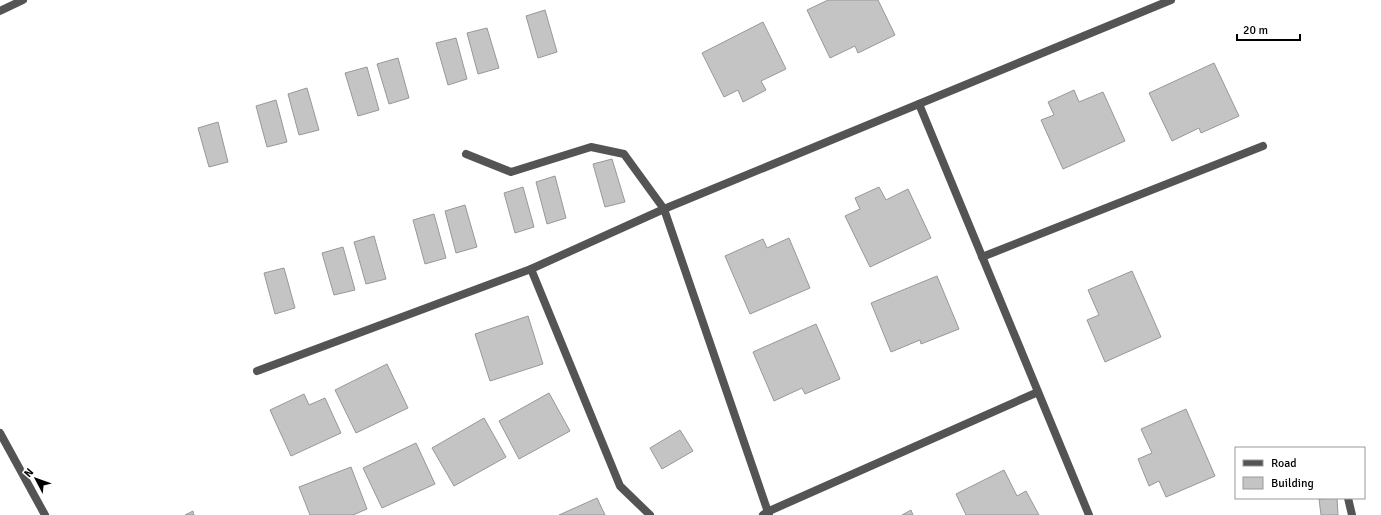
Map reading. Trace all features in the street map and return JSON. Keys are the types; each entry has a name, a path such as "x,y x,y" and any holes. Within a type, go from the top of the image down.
{"street":[{"path":"0,11 23,0"},
{"path":"257,372 531,269 664,209 1171,0"},
{"path":"919,104 1089,515"},
{"path":"982,257 1263,146"},
{"path":"466,154 511,172 591,147 624,154 664,209 766,514 1038,392"},
{"path":"531,269 620,486 650,515"},
{"path":"0,433 45,515"},
{"path":"1348,499 1352,515"}],"building":[{"path":"828,0 878,0 895,35 858,53 855,46 830,58 807,10"},
{"path":"545,10 557,52 538,58 526,16"},
{"path":"763,22 786,69 761,81 766,90 743,102 738,90 724,97 702,53"},
{"path":"487,28 499,68 478,74 467,33"},
{"path":"456,38 467,79 448,85 436,43"},
{"path":"398,58 409,98 389,104 377,64"},
{"path":"1214,63 1239,116 1201,133 1199,128 1172,141 1149,93"},
{"path":"367,67 379,110 358,116 345,73"},
{"path":"307,88 319,130 299,135 288,94"},
{"path":"1074,90 1079,102 1103,92 1125,141 1063,169 1041,120 1054,115 1048,102"},
{"path":"276,100 287,142 267,147 256,106"},
{"path":"218,122 228,162 209,167 198,128"},
{"path":"612,159 625,202 605,207 593,164"},
{"path":"555,176 566,218 547,224 536,182"},
{"path":"523,187 534,227 515,233 504,193"},
{"path":"879,187 886,200 908,189 931,238 870,267 845,216 860,209 855,198"},
{"path":"465,205 477,247 456,253 445,211"},
{"path":"434,214 446,258 425,264 413,220"},
{"path":"374,236 386,279 366,284 354,242"},
{"path":"789,238 810,288 750,314 725,256 763,239 767,248"},
{"path":"343,247 355,290 334,295 322,253"},
{"path":"284,268 295,308 275,314 264,273"},
{"path":"1132,271 1161,337 1105,362 1087,320 1099,315 1088,290"},
{"path":"937,276 959,329 921,344 920,340 891,352 871,303"},
{"path":"528,316 543,364 490,381 475,334"},
{"path":"816,324 840,379 805,394 802,388 774,401 753,352"},
{"path":"387,364 408,408 356,433 335,390"},
{"path":"549,393 570,431 519,459 499,421"},
{"path":"304,394 309,405 325,398 341,433 291,456 270,410"},
{"path":"1186,409 1215,476 1166,497 1159,481 1149,486 1138,459 1152,453 1141,429"},
{"path":"484,418 506,457 454,486 432,448"},
{"path":"680,430 693,451 662,469 650,448"},
{"path":"416,443 435,484 382,508 363,468"},
{"path":"351,467 367,509 353,515 310,515 299,487"},
{"path":"1004,470 1017,496 1026,491 1039,515 966,515 956,494"},
{"path":"597,498 605,515 559,515"},
{"path":"1319,499 1337,499 1338,515 1321,515"},
{"path":"911,510 913,515 902,515"},
{"path":"193,511 194,515 185,515"}]}
